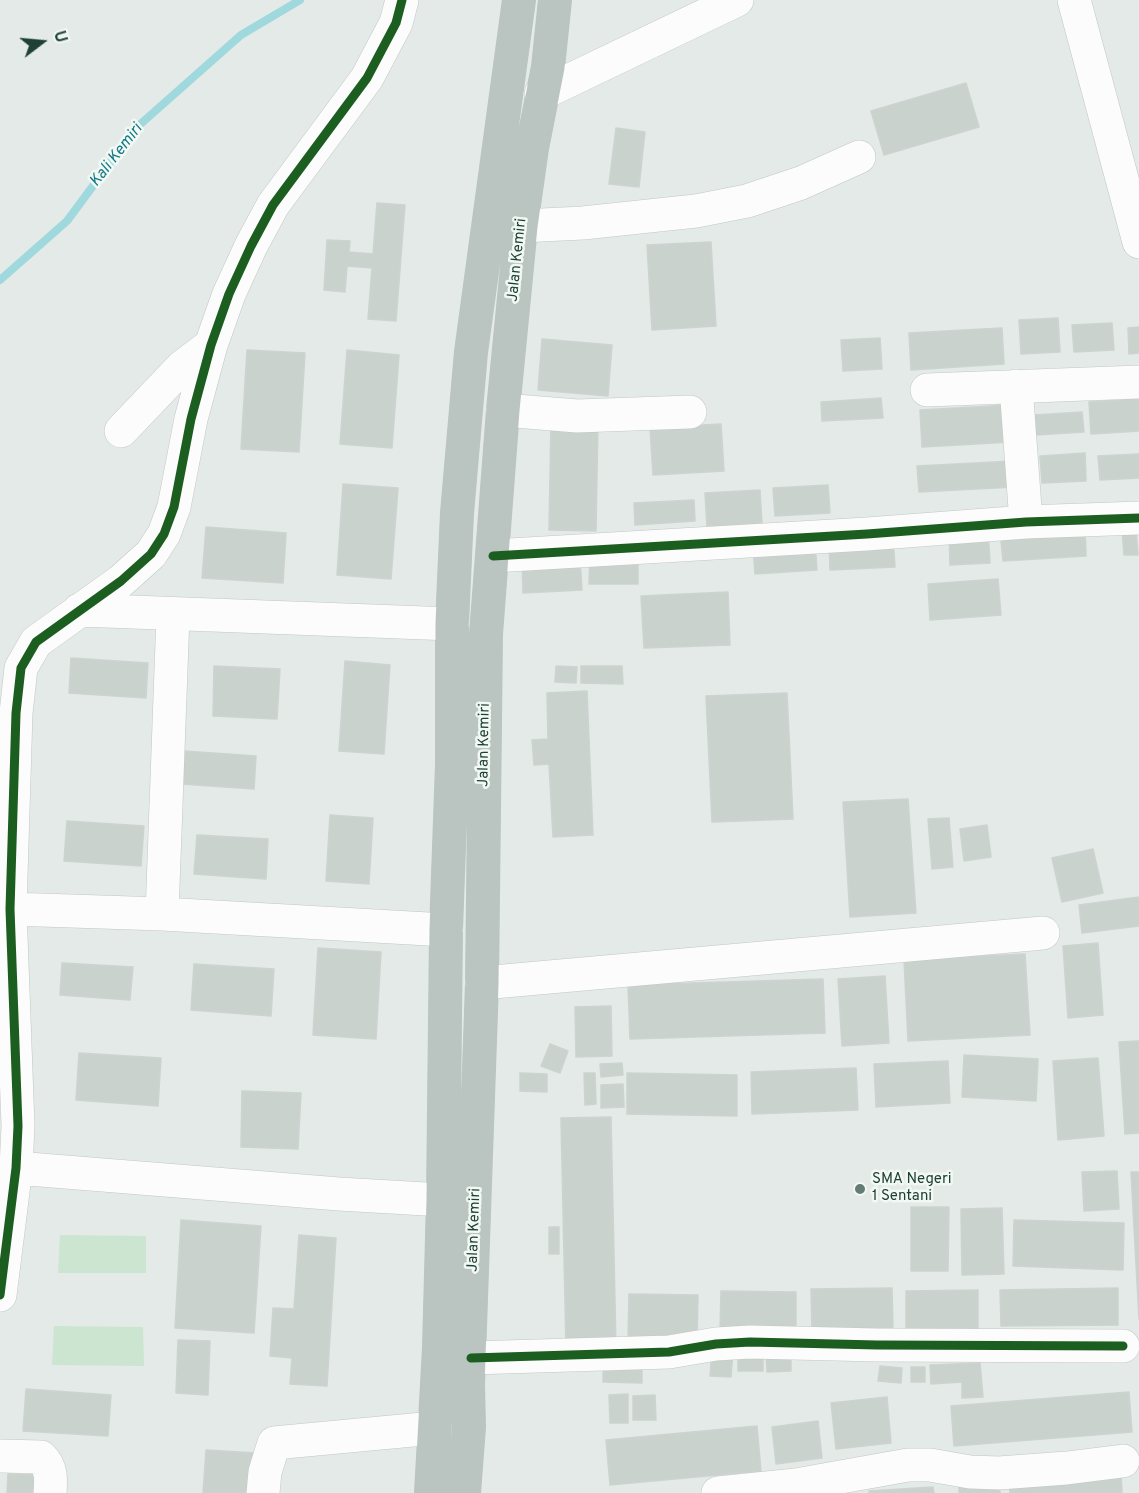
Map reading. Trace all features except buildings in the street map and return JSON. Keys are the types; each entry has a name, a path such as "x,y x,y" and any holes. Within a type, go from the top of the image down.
{"highway":[{"path":"431,1493 444,1200 446,930 452,764 452,624 457,513 471,352 519,0"},
{"name":"Jalan Kemiri","path":"464,1493 469,1427 468,1385 471,1358 482,983 486,634 503,410 521,226 555,0"}],"street":[{"path":"544,81 737,0"},
{"path":"1074,0 1139,242"},
{"path":"0,1295 18,1126 10,909 16,713 21,668 36,642 152,554 164,534 174,507 191,419 211,345 233,284 250,246 273,205 367,78 399,11"},
{"path":"521,226 583,223 696,211 737,203 801,183 859,157"},
{"path":"121,431 182,367 211,345"},
{"path":"927,390 1139,382"},
{"path":"1016,386 1026,522"},
{"path":"503,410 578,416 690,412"},
{"path":"493,556 855,535 1026,522 1139,518"},
{"path":"79,610 452,624"},
{"path":"162,914 173,615"},
{"path":"10,909 162,914 446,930"},
{"path":"482,983 1043,933"},
{"path":"15,1168 339,1194 444,1200"},
{"path":"471,1358 669,1352 716,1344 750,1342 1123,1346"},
{"path":"263,1493 265,1472 274,1443 434,1428"},
{"path":"0,1456 41,1457 47,1464 52,1477 50,1493"},
{"path":"718,1493 796,1485 908,1465 930,1465 970,1472 999,1473 1123,1461"}],"green space":[{"path":"60,1235 146,1236 146,1273 58,1273"},
{"path":"54,1326 143,1327 144,1366 52,1365"}],"waterway":[{"name":"Kali Kemiri","path":"0,280 67,221 136,128 241,35 300,0"}],"cycle path":[{"path":"0,1295 16,1168 18,1126 10,909 16,713 21,668 36,642 121,581 151,554 164,534 174,507 191,419 211,345 229,294 273,205 367,78 396,23 402,0"},
{"path":"493,556 867,534 1026,522 1139,518"},
{"path":"471,1358 669,1352 716,1344 750,1342 1123,1346"}],"place":[{"name":"SMA Negeri 1 Sentani","path":"860,1189"}]}
